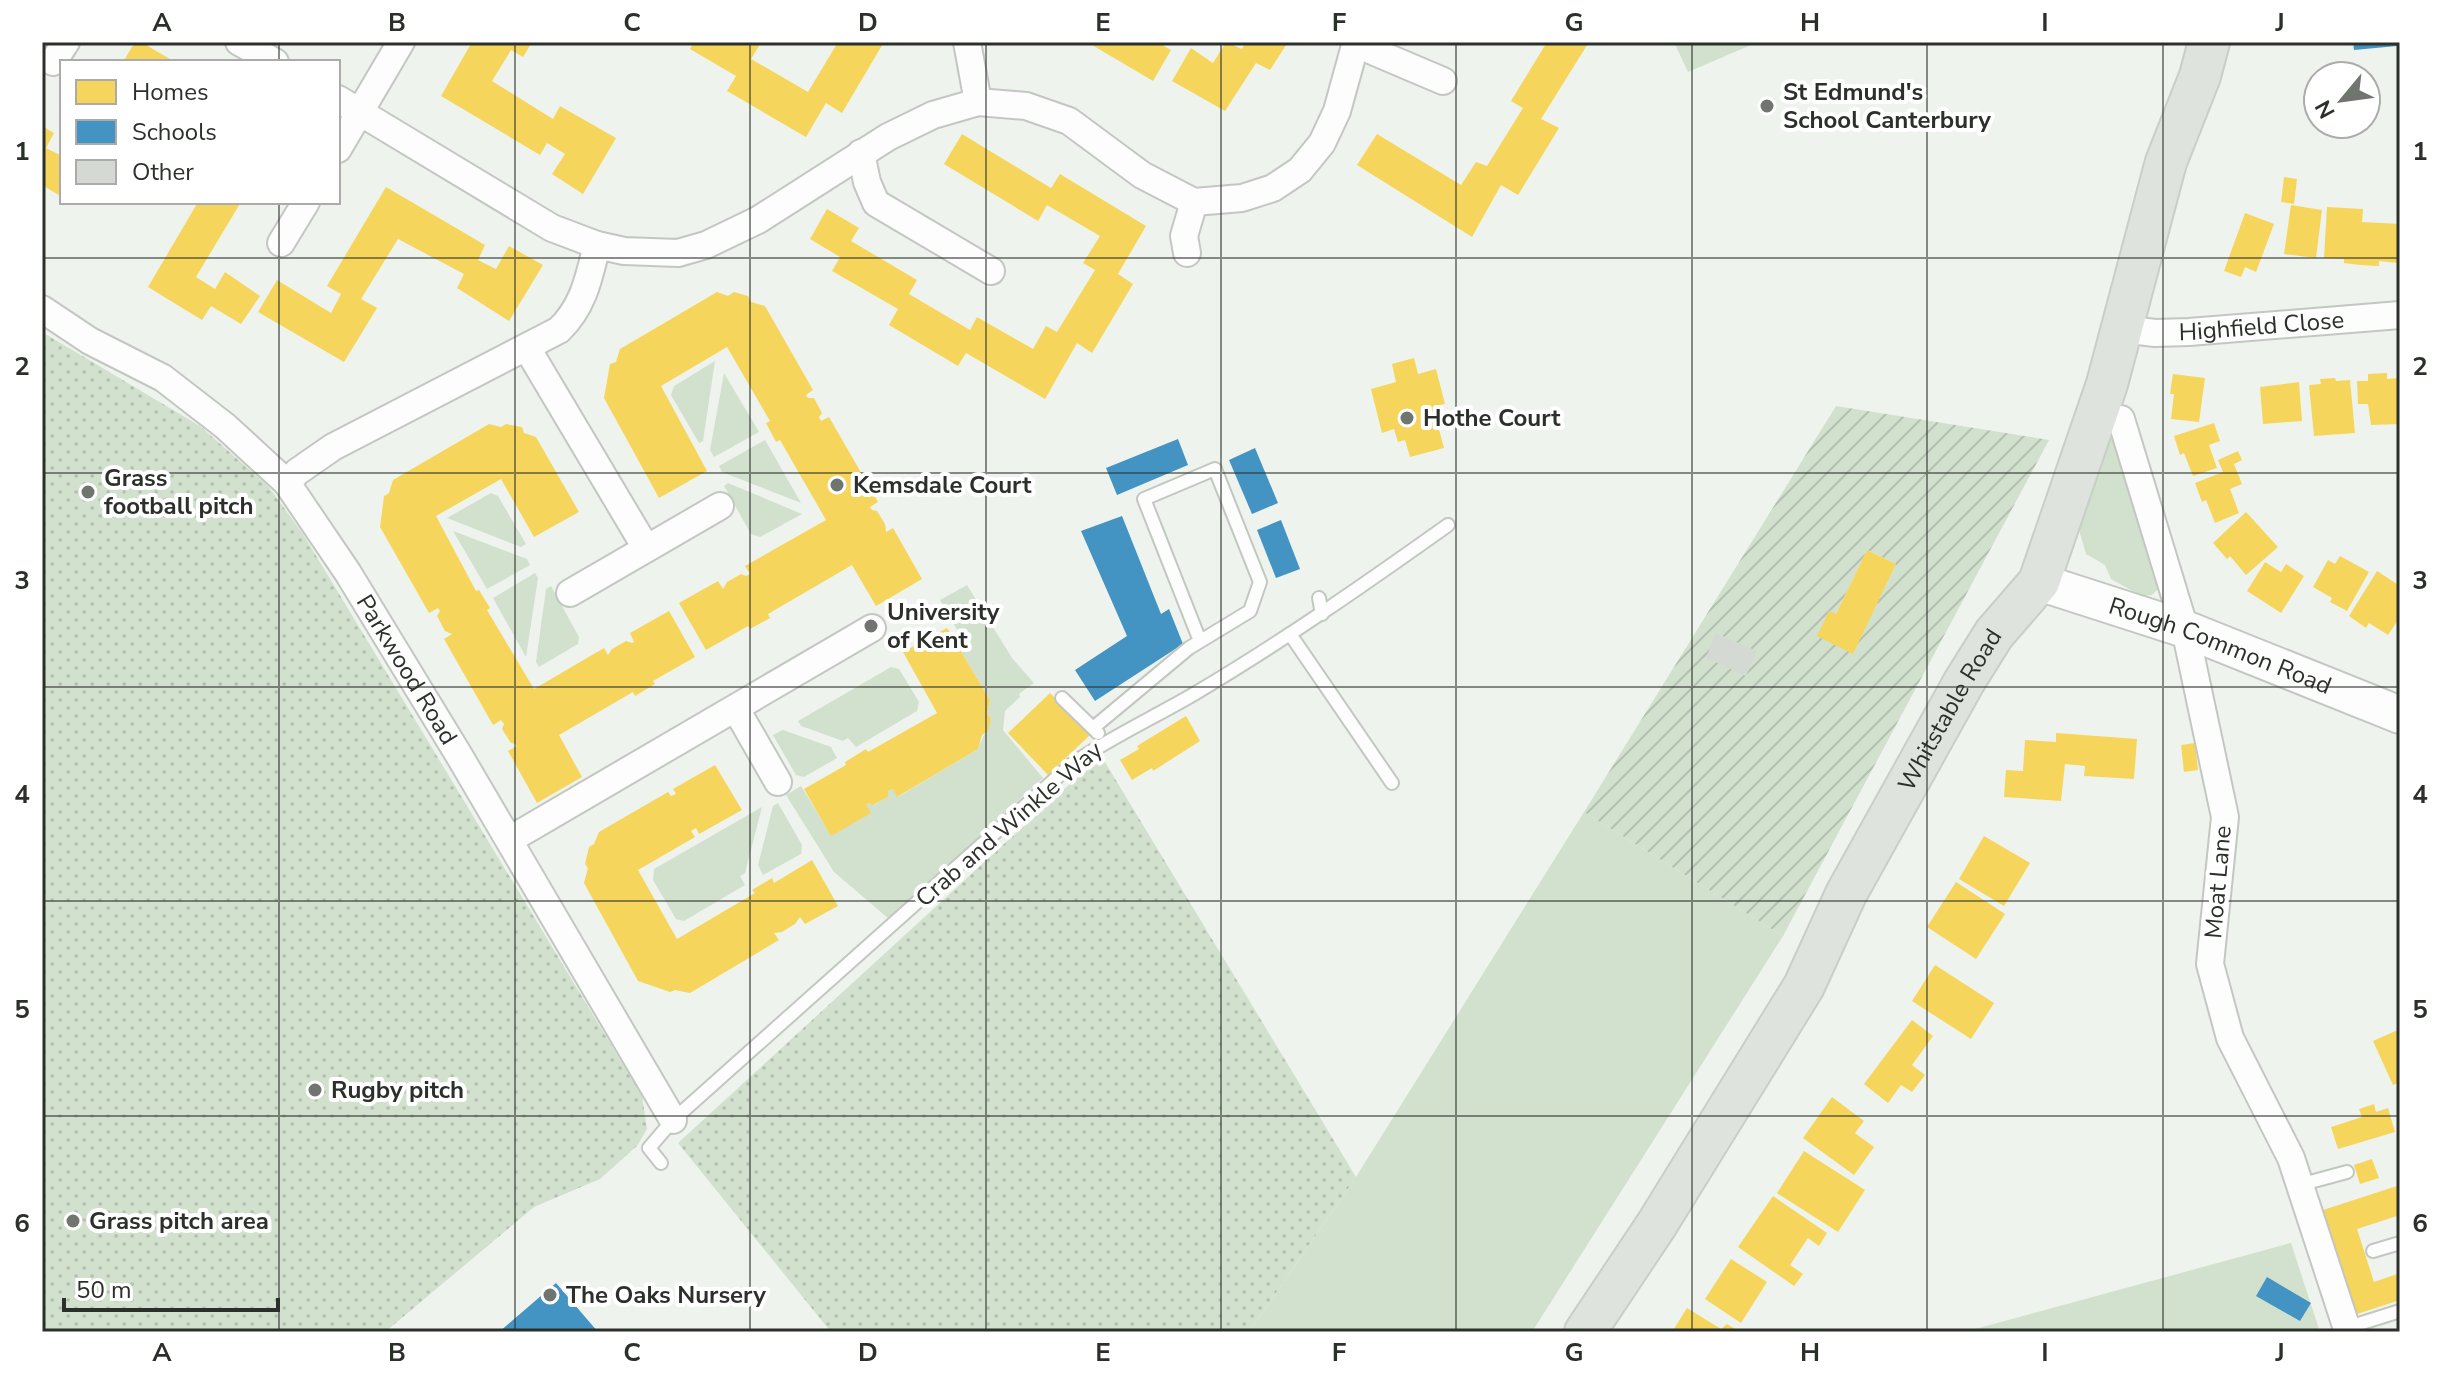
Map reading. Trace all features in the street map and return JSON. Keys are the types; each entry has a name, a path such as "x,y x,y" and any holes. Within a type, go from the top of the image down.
{"main road":[{"name":"Whitstable Road","path":"1585,1332 1657,1224 1804,986 1846,894 1964,682 1994,634 2039,582 2107,384 2166,162 2200,76 2209,42"}],"street":[{"path":"239,42 271,60"},
{"path":"340,141 349,106 401,42"},
{"path":"967,42 978,102"},
{"path":"349,106 552,228 597,245 624,251 678,253 706,245 758,220 861,153 933,115 978,102 1026,106 1069,121 1142,175 1194,202 1242,198 1273,188 1300,170 1322,143 1337,111 1356,43 1443,81"},
{"path":"861,153 867,182 876,203 991,271"},
{"path":"1187,253 1184,236 1194,202"},
{"path":"281,243 305,204"},
{"path":"287,483 297,472 333,447 549,337 571,319 585,292 597,245"},
{"name":"Parkwood Road","path":"42,309 90,341 163,378 225,426 287,483 348,573 673,1120"},
{"name":"Highfield Close","path":"2122,329 2155,333 2189,332 2400,315"},
{"path":"527,348 646,548"},
{"name":"Moat Lane","path":"2121,419 2185,629 2225,817 2210,964 2230,1038 2291,1158 2347,1330"},
{"path":"570,593 720,506"},
{"name":"Rough Common Road","path":"2039,582 2185,629 2400,715"},
{"path":"509,840 872,628"},
{"path":"736,709 778,782"}],"lane":[{"path":"1093,728 1200,641 1250,611 1260,582 1215,469 1144,499 1200,641"},
{"name":"Crab and Winkle Way","path":"661,1163 649,1148 673,1120 1072,764 1106,741 1193,695 1322,614 1448,525"},
{"path":"1319,598 1322,614"},
{"path":"1290,634 1392,783"},
{"path":"1062,698 1106,741"},
{"path":"2299,1185 2347,1172"},
{"path":"2373,1251 2400,1243"},
{"path":"2347,1330 2400,1311"}],"green space":[{"path":"1674,42 1758,42 1688,72"},
{"path":"42,332 200,426 268,486 303,534 642,1096 647,1129 637,1146 600,1179 534,1207 385,1332 42,1332"},
{"path":"715,361 703,441 699,443 671,395 674,386"},
{"path":"724,373 759,432 714,457 710,450"},
{"path":"1836,406 2049,440 1783,936 1584,812","holes":["1867,550 1896,564 1853,653 1836,614"]},
{"path":"2109,422 2159,588 2152,595 2143,596 2111,579 2105,565 2086,554 2079,530 2077,512"},
{"path":"765,440 801,503 722,472 719,466"},
{"path":"728,483 802,514 760,537 751,534 724,486"},
{"path":"491,493 498,496 526,544 521,547 447,518"},
{"path":"453,531 527,559 530,565 487,589"},
{"path":"535,573 538,578 526,657 493,598"},
{"path":"967,585 1012,658 1034,683 1019,694 1020,697 1005,711 1003,730 1043,778 889,919 834,872 786,795 801,786 831,835 869,803 874,805 888,797 888,791 893,789 898,797 978,749 991,718 987,714 990,700 961,651 967,647 940,600"},
{"path":"551,586 579,637 578,644 539,667 536,662 546,589"},
{"path":"891,667 899,669 919,702 917,711 856,747 848,738 843,741 801,726 798,721"},
{"path":"783,730 831,747 837,758 804,777 796,775 773,735"},
{"path":"1103,759 1356,1177 1249,1332 831,1332 678,1143 1074,780"},
{"path":"778,803 802,845 801,854 763,875 758,865 773,806"},
{"path":"762,807 745,873 740,876 745,885 684,921 676,919 653,880 654,869"},
{"path":"1584,812 1783,936 1532,1332 1249,1332 1356,1177"},
{"path":"2291,1243 2320,1332 1964,1332"}],"building: Homes":[{"path":"135,42 141,42 172,60 124,60"},
{"path":"472,42 532,42 523,57 511,50 492,81 553,119 560,106 616,138 583,194 552,174 565,154 547,143 540,155 441,96"},
{"path":"694,42 753,42 759,46 751,59 808,92 838,42 884,42 842,113 826,103 806,137 727,91 736,76 690,49"},
{"path":"1087,42 1157,42 1171,50 1153,81"},
{"path":"1226,42 1242,49 1245,42 1288,42 1270,70 1256,63 1225,111 1172,81 1191,48 1213,63"},
{"path":"1547,42 1589,42 1541,119 1559,128 1518,195 1501,185 1472,237 1357,165 1377,134 1461,185 1476,162 1487,166 1523,108 1511,101"},
{"path":"42,126 54,133 46,148 60,155 60,196 42,185"},
{"path":"962,134 1051,188 1060,174 1146,226 1118,274 1133,284 1092,353 1077,343 1045,399 966,353 958,366 889,325 898,309 832,271 840,257 810,239 827,209 859,228 851,241 917,280 909,294 970,330 977,317 1033,349 1046,326 1057,332 1095,270 1083,263 1100,236 1047,205 1038,221 944,164"},
{"path":"2284,177 2297,179 2294,204 2281,202"},
{"path":"386,187 485,245 478,260 496,269 509,246 543,265 509,321 457,288 464,274 398,239 361,299 377,308 344,362 258,312 277,280 331,313 341,294 327,286"},
{"path":"197,204 240,204 196,277 215,289 225,272 260,296 241,324 211,306 202,320 148,287"},
{"path":"2291,205 2322,210 2316,258 2284,254"},
{"path":"2327,207 2363,209 2362,222 2400,224 2398,263 2379,261 2379,266 2360,265 2344,263 2344,259 2324,258"},
{"path":"2245,213 2274,224 2256,272 2245,267 2241,277 2224,271"},
{"name":"Kemsdale Court","path":"717,292 728,296 734,292 748,296 751,302 765,306 813,390 806,395 814,398 822,413 819,417 821,421 829,417 878,502 870,507 877,511 886,532 893,528 922,579 876,606 852,565 768,614 770,618 750,629 748,626 706,650 679,603 718,581 723,589 727,582 741,574 750,574 745,566 826,520 780,440 776,442 766,423 770,421 727,347 661,386 707,471 659,498 604,398 610,364 616,362 620,349"},
{"name":"Hothe Court","path":"1414,358 1418,374 1436,369 1445,404 1433,407 1444,448 1410,457 1405,440 1398,442 1394,429 1382,433 1371,389 1396,382 1392,364"},
{"path":"2387,373 2387,379 2400,378 2400,424 2371,425 2368,404 2358,404 2357,381 2368,381 2368,374"},
{"path":"2173,374 2205,378 2199,422 2171,419"},
{"path":"2335,378 2336,381 2350,380 2355,433 2314,436 2309,385 2321,384 2320,379"},
{"path":"2299,382 2302,421 2263,424 2260,387"},
{"path":"2214,423 2220,441 2209,445 2217,468 2193,476 2184,453 2180,455 2174,436"},
{"path":"489,424 522,427 524,433 536,437 579,512 534,537 501,479 436,516 534,689 604,648 608,655 626,641 634,642 630,633 669,611 695,657 653,681 655,684 635,696 633,692 559,735 582,777 537,803 508,751 517,746 511,743 502,729 504,724 501,720 493,725 444,639 452,634 445,631 437,616 440,611 438,608 429,613 380,527 384,496 389,493 393,480"},
{"path":"2238,451 2242,460 2234,464 2242,484 2230,489 2239,513 2215,523 2195,483 2223,472 2218,460"},
{"path":"2246,512 2278,547 2246,575 2230,556 2227,559 2213,543"},
{"path":"1867,550 1896,564 1853,654 1817,636 1829,611 1836,614"},
{"path":"2340,556 2369,572 2347,611 2330,602 2332,598 2313,587 2328,560 2335,564"},
{"path":"2265,562 2281,572 2286,564 2304,576 2281,613 2247,591"},
{"path":"2377,571 2400,586 2400,617 2388,635 2369,623 2366,628 2349,616"},
{"path":"947,628 990,700 988,731 982,735 978,749 897,797 893,789 888,791 888,797 866,805 871,813 831,836 804,789 846,765 845,762 866,749 868,752 937,713 903,652"},
{"path":"1050,693 1090,735 1048,775 1008,733"},
{"path":"1186,716 1200,741 1153,771 1152,768 1132,780 1120,760"},
{"path":"2056,733 2137,739 2134,779 2084,776 2085,766 2065,764 2061,801 2004,797 2006,770 2023,771 2025,740 2056,742"},
{"path":"2195,743 2198,770 2184,772 2181,745"},
{"path":"715,765 742,810 699,834 696,828 691,831 695,837 638,870 677,939 755,893 752,890 772,878 774,883 812,860 838,906 805,924 800,917 782,932 774,933 779,940 690,993 670,992 638,981 584,883 588,868 585,864 589,847 594,844 599,832 668,792 671,796 676,794 673,789"},
{"path":"1984,836 2030,863 2004,906 1959,879"},
{"path":"1956,882 2005,914 1976,959 1927,927"},
{"path":"1935,965 1994,1003 1971,1039 1912,1001"},
{"path":"1912,1020 1933,1036 1912,1065 1925,1075 1912,1092 1901,1085 1888,1103 1864,1084"},
{"path":"2400,1029 2400,1082 2393,1085 2373,1041"},
{"path":"1832,1097 1864,1121 1855,1133 1874,1147 1854,1175 1803,1138"},
{"path":"2374,1104 2376,1112 2388,1108 2395,1132 2338,1149 2331,1127 2362,1117 2359,1109"},
{"path":"1804,1151 1865,1190 1838,1232 1777,1193"},
{"path":"2372,1159 2379,1178 2360,1184 2354,1165"},
{"path":"2400,1185 2400,1215 2357,1229 2374,1282 2400,1273 2400,1300 2357,1314 2323,1210"},
{"path":"1773,1196 1827,1233 1819,1246 1808,1238 1790,1265 1803,1274 1794,1286 1738,1247"},
{"path":"1731,1259 1767,1282 1741,1323 1705,1299"},
{"path":"1687,1308 1721,1329 1727,1324 1740,1332 1672,1332"}],"building: Schools":[{"path":"2353,42 2397,42 2397,46 2354,50"},
{"path":"1178,439 1188,465 1117,495 1106,468"},
{"path":"1255,448 1278,503 1252,514 1229,460"},
{"path":"1122,516 1161,614 1169,609 1183,644 1095,701 1075,670 1127,636 1081,531"},
{"path":"1281,520 1300,569 1276,578 1257,530"},
{"path":"2267,1277 2311,1303 2300,1321 2256,1296"},
{"path":"556,1283 598,1332 499,1332"}],"building: Other":[{"path":"1716,633 1757,651 1746,676 1706,658"}],"place":[{"name":"St Edmund's School Canterbury","path":"1767,106"},
{"name":"Hothe Court","path":"1407,418"},
{"name":"Kemsdale Court","path":"837,485"},
{"name":"Grass football pitch","path":"88,492"},
{"name":"University of Kent","path":"871,626"},
{"name":"Rugby pitch","path":"315,1090"},
{"name":"Grass pitch area","path":"73,1221"},
{"name":"The Oaks Nursery","path":"550,1295"}]}
